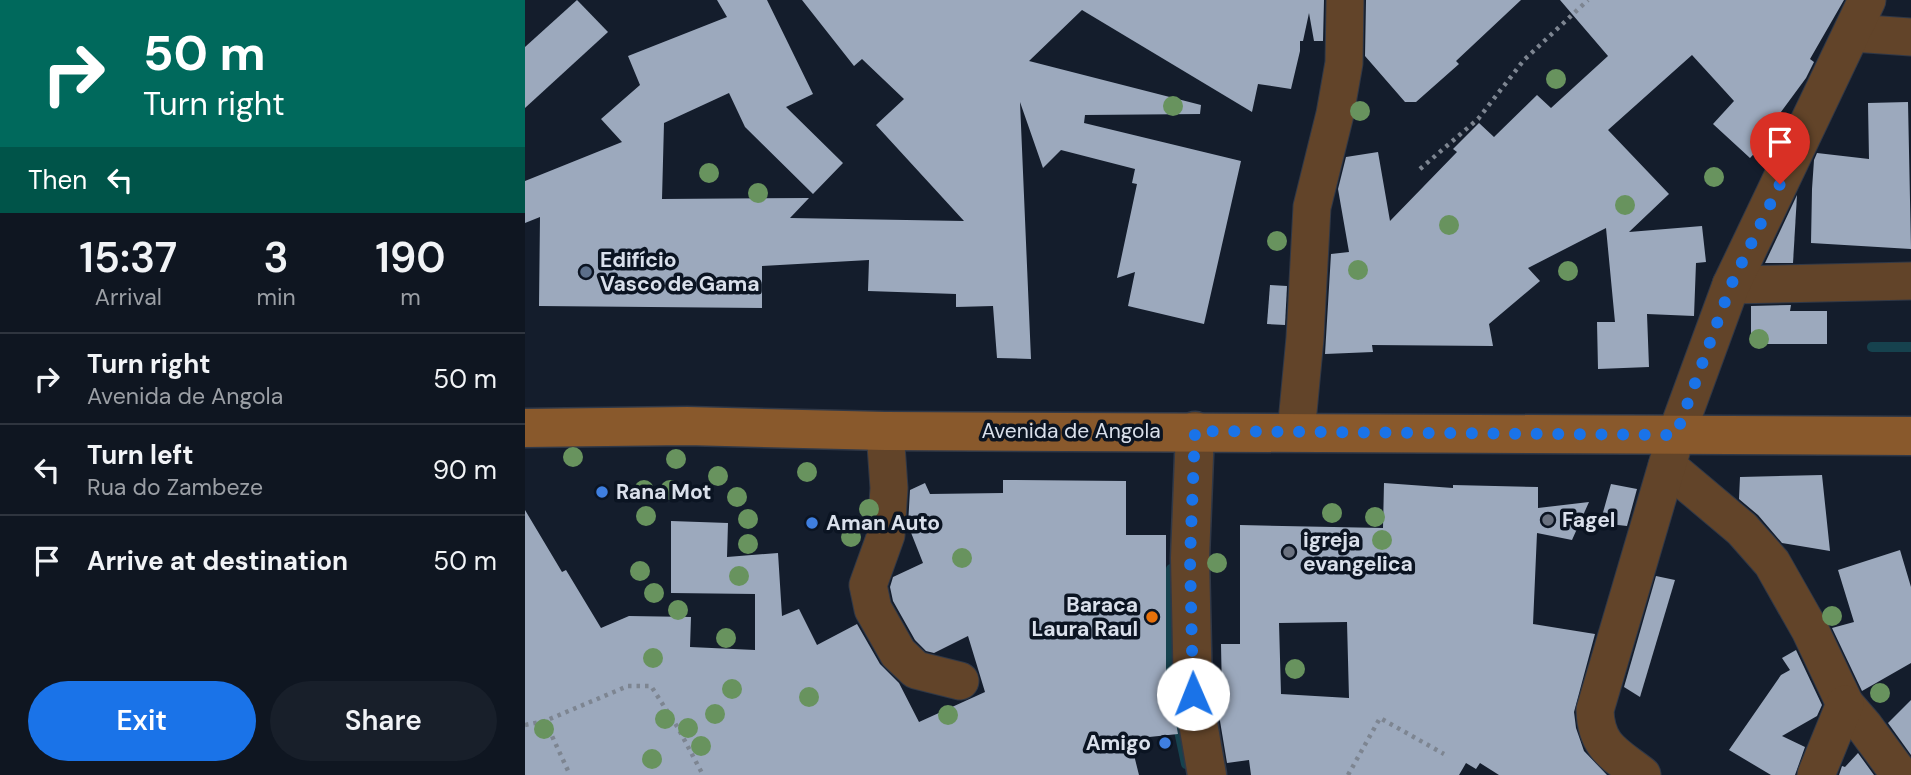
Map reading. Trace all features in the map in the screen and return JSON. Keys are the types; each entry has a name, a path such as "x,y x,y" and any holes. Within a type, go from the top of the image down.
{"main road":[{"name":"Avenida de Angola","path":"525,428 687,426 885,431 1296,433 1671,451 1911,436"}],"street":[{"path":"1296,433 1313,207 1344,64 1345,0"},
{"path":"1642,775 1604,745 1595,728 1595,710 1671,451 1731,285 1867,0"},
{"path":"1853,33 1911,37"},
{"path":"1731,285 1911,281"},
{"path":"885,431 889,488 886,534 868,585 873,609 898,653 916,670 960,681"},
{"path":"1195,431 1190,558 1193,694 1207,775"},
{"path":"1671,451 1772,563 1810,630 1845,704 1900,775"},
{"path":"1815,775 1845,704"}],"path":[{"path":"1420,169 1478,119 1524,60 1588,0"},
{"path":"525,725 545,721 628,687 651,686 678,728 703,775"},
{"path":"1348,775 1380,718 1444,754"},
{"path":"545,721 570,775"}],"building":[{"path":"577,0 608,32 525,108 525,47"},
{"path":"717,0 767,0 813,94 786,107 843,163 813,194 745,127 729,93 664,123 662,199 809,198 790,218 964,221 876,125 904,99 862,59 854,66 802,0 1324,0 1323,41 1314,41 1309,13 1303,41 1300,41 1291,89 1258,84 1252,112 1082,10 1029,61 1201,105 1200,114 1085,115 1084,123 1241,161 1204,324 1128,306 1135,272 1117,278 1137,184 1132,183 1135,169 1061,150 1043,168 1020,102 1031,359 997,358 993,306 956,307 956,294 868,291 869,260 762,266 762,308 539,306 540,217 525,223 525,181 622,142 601,119 640,85 628,56 727,17"},
{"path":"1366,0 1521,0 1456,61 1459,64 1416,102 1405,102 1365,56"},
{"path":"1560,0 1844,0 1810,59 1814,62 1806,78 1778,116 1784,122 1750,158 1713,124 1734,101 1692,55 1608,130 1669,194 1629,232 1702,226 1706,262 1696,263 1694,316 1647,314 1649,367 1598,369 1597,322 1615,322 1606,228 1528,268 1540,281 1489,324 1493,346 1372,345 1373,352 1325,354 1331,254 1349,252 1338,189 1346,157 1378,152 1390,221 1457,152 1453,149 1479,123 1494,137 1537,95 1551,108 1608,56"},
{"path":"1908,102 1911,249 1811,243 1812,189 1817,153 1869,159 1868,103"},
{"path":"1797,195 1793,263 1765,263"},
{"path":"1270,285 1287,286 1285,325 1267,324"},
{"path":"1791,305 1790,311 1827,311 1827,344 1751,344 1751,306"},
{"path":"1822,475 1830,551 1782,543 1758,515 1739,499 1740,477"},
{"path":"1003,480 1126,481 1126,535 1166,535 1166,703 1172,702 1178,734 1130,739 1139,775 525,775 525,510 562,572 566,570 601,628 629,616 691,617 690,647 755,650 755,594 671,593 671,521 728,523 727,557 778,553 782,616 799,609 817,645 857,624 880,664 899,683 919,722 985,692 968,636 934,653 926,651 915,640 893,601 890,587 893,577 923,563 908,525 910,490 925,483 930,494 1003,493"},
{"path":"1384,483 1453,488 1453,485 1538,487 1538,508 1589,502 1572,540 1537,533 1533,624 1595,634 1574,712 1584,751 1607,775 1499,775 1480,763 1476,769 1466,763 1459,775 1251,775 1249,760 1227,763 1216,697 1222,696 1221,644 1240,644 1240,525 1383,528","holes":["1347,622 1349,698 1281,694 1279,623"]},
{"path":"1611,484 1637,489 1627,526 1600,523"},
{"path":"1900,550 1911,587 1911,663 1862,691 1832,628 1854,622 1838,570"},
{"path":"1656,576 1675,580 1640,697 1624,687"},
{"path":"1796,650 1822,705 1817,716 1782,736 1805,747 1795,775 1771,775 1729,750 1781,675 1790,670 1782,658"},
{"path":"1911,700 1911,755 1888,723"},
{"path":"1858,753 1874,775 1839,775 1842,766 1845,767"}],"waterway":[{"path":"1872,347 1911,347"},
{"path":"1171,569 1171,693 1186,764"}],"place":[{"name":"Edifício Vasco de Gama","path":"586,272"},
{"name":"Rana Mot","path":"602,492"},
{"name":"Fagel","path":"1548,520"},
{"name":"Aman Auto","path":"812,523"},
{"name":"igreja evangelica","path":"1289,552"},
{"name":"Baraca Laura Raul","path":"1152,617"},
{"name":"Amigo","path":"1165,743"}],"route":[{"path":"1193,694 1190,558 1195,431 1676,435 1731,285 1780,184"}]}
